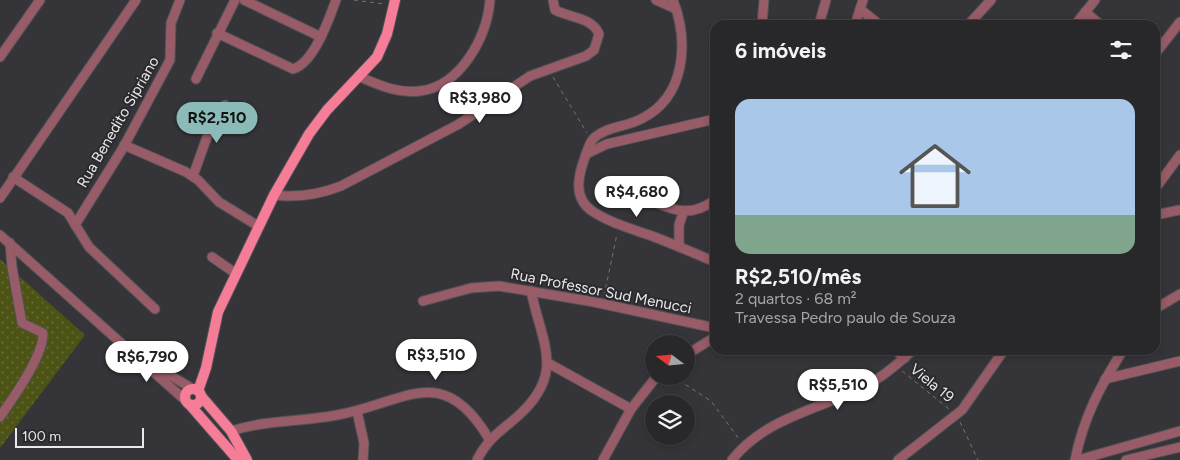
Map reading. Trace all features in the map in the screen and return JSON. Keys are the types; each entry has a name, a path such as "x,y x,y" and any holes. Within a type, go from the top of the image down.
{"main road":[{"path":"188,403 198,403 197,392 206,368 218,312 258,226 309,134 327,110 377,57 387,34 391,2"},
{"path":"197,392 231,431 247,460"},
{"path":"188,403 238,460"}],"street":[{"path":"0,57 40,0"},
{"path":"0,198 136,0"},
{"name":"Rua Benedito Sipriano","path":"75,225 124,145 170,60 171,23 180,0"},
{"path":"196,79 217,33 235,0"},
{"path":"244,0 321,37"},
{"path":"217,33 294,69 305,62 321,37 336,0"},
{"path":"360,77 382,87 404,92 420,91 435,87 449,78 477,48 484,32 490,0"},
{"path":"274,195 305,196 322,194 341,186 459,124 530,76 586,56 594,50 600,34 596,27 589,21 555,10 553,0"},
{"path":"656,0 675,4 682,32 683,51 674,88 665,102 653,114 638,121 605,131 592,140 580,170 578,186 582,201 593,212 710,260"},
{"path":"820,20 826,0"},
{"path":"973,20 991,0"},
{"path":"1079,20 1095,0"},
{"path":"762,2 762,20"},
{"path":"857,20 862,5 876,20"},
{"path":"1085,12 1095,20"},
{"path":"1160,48 1180,22"},
{"path":"193,176 207,137 225,105"},
{"path":"586,154 607,144 710,120"},
{"path":"124,145 193,176 218,202 258,226"},
{"path":"1160,182 1180,155"},
{"path":"13,177 68,213 89,247 155,309"},
{"path":"639,196 683,213 703,209 710,204"},
{"path":"1160,214 1180,210"},
{"path":"679,246 679,224 683,213"},
{"path":"0,235 188,403"},
{"path":"0,417 37,356 43,339 42,333 22,323 12,267 10,243"},
{"path":"212,257 235,273"},
{"name":"Rua Professor Sud Menucci","path":"423,301 471,288 499,286 602,304 710,327"},
{"path":"477,460 489,440 516,418 536,396 544,381 548,363 531,291"},
{"path":"1160,306 1180,294"},
{"path":"695,349 710,340"},
{"path":"125,348 197,392"},
{"path":"901,355 905,358"},
{"path":"732,460 742,447 779,423 874,381 908,355"},
{"path":"898,460 956,416 982,384 1001,355"},
{"path":"1120,355 1091,403 1082,428 1075,460 1180,431"},
{"path":"1105,379 1180,361"},
{"path":"548,363 631,408"},
{"path":"603,460 631,408 650,385"},
{"path":"231,431 260,424 323,418 356,411 406,394 432,392 446,396 473,415 489,440"},
{"path":"356,411 364,443 363,460"},
{"path":"738,460 742,447"},
{"path":"1126,460 1180,447"}],"path":[{"path":"354,0 391,2"},
{"path":"548,69 592,140"},
{"path":"602,304 619,224"},
{"name":"Viela 19","path":"895,366 956,416"},
{"path":"686,385 711,401 742,447"},
{"path":"956,416 978,460"}],"green space":[{"path":"0,259 85,335 0,448"}]}
